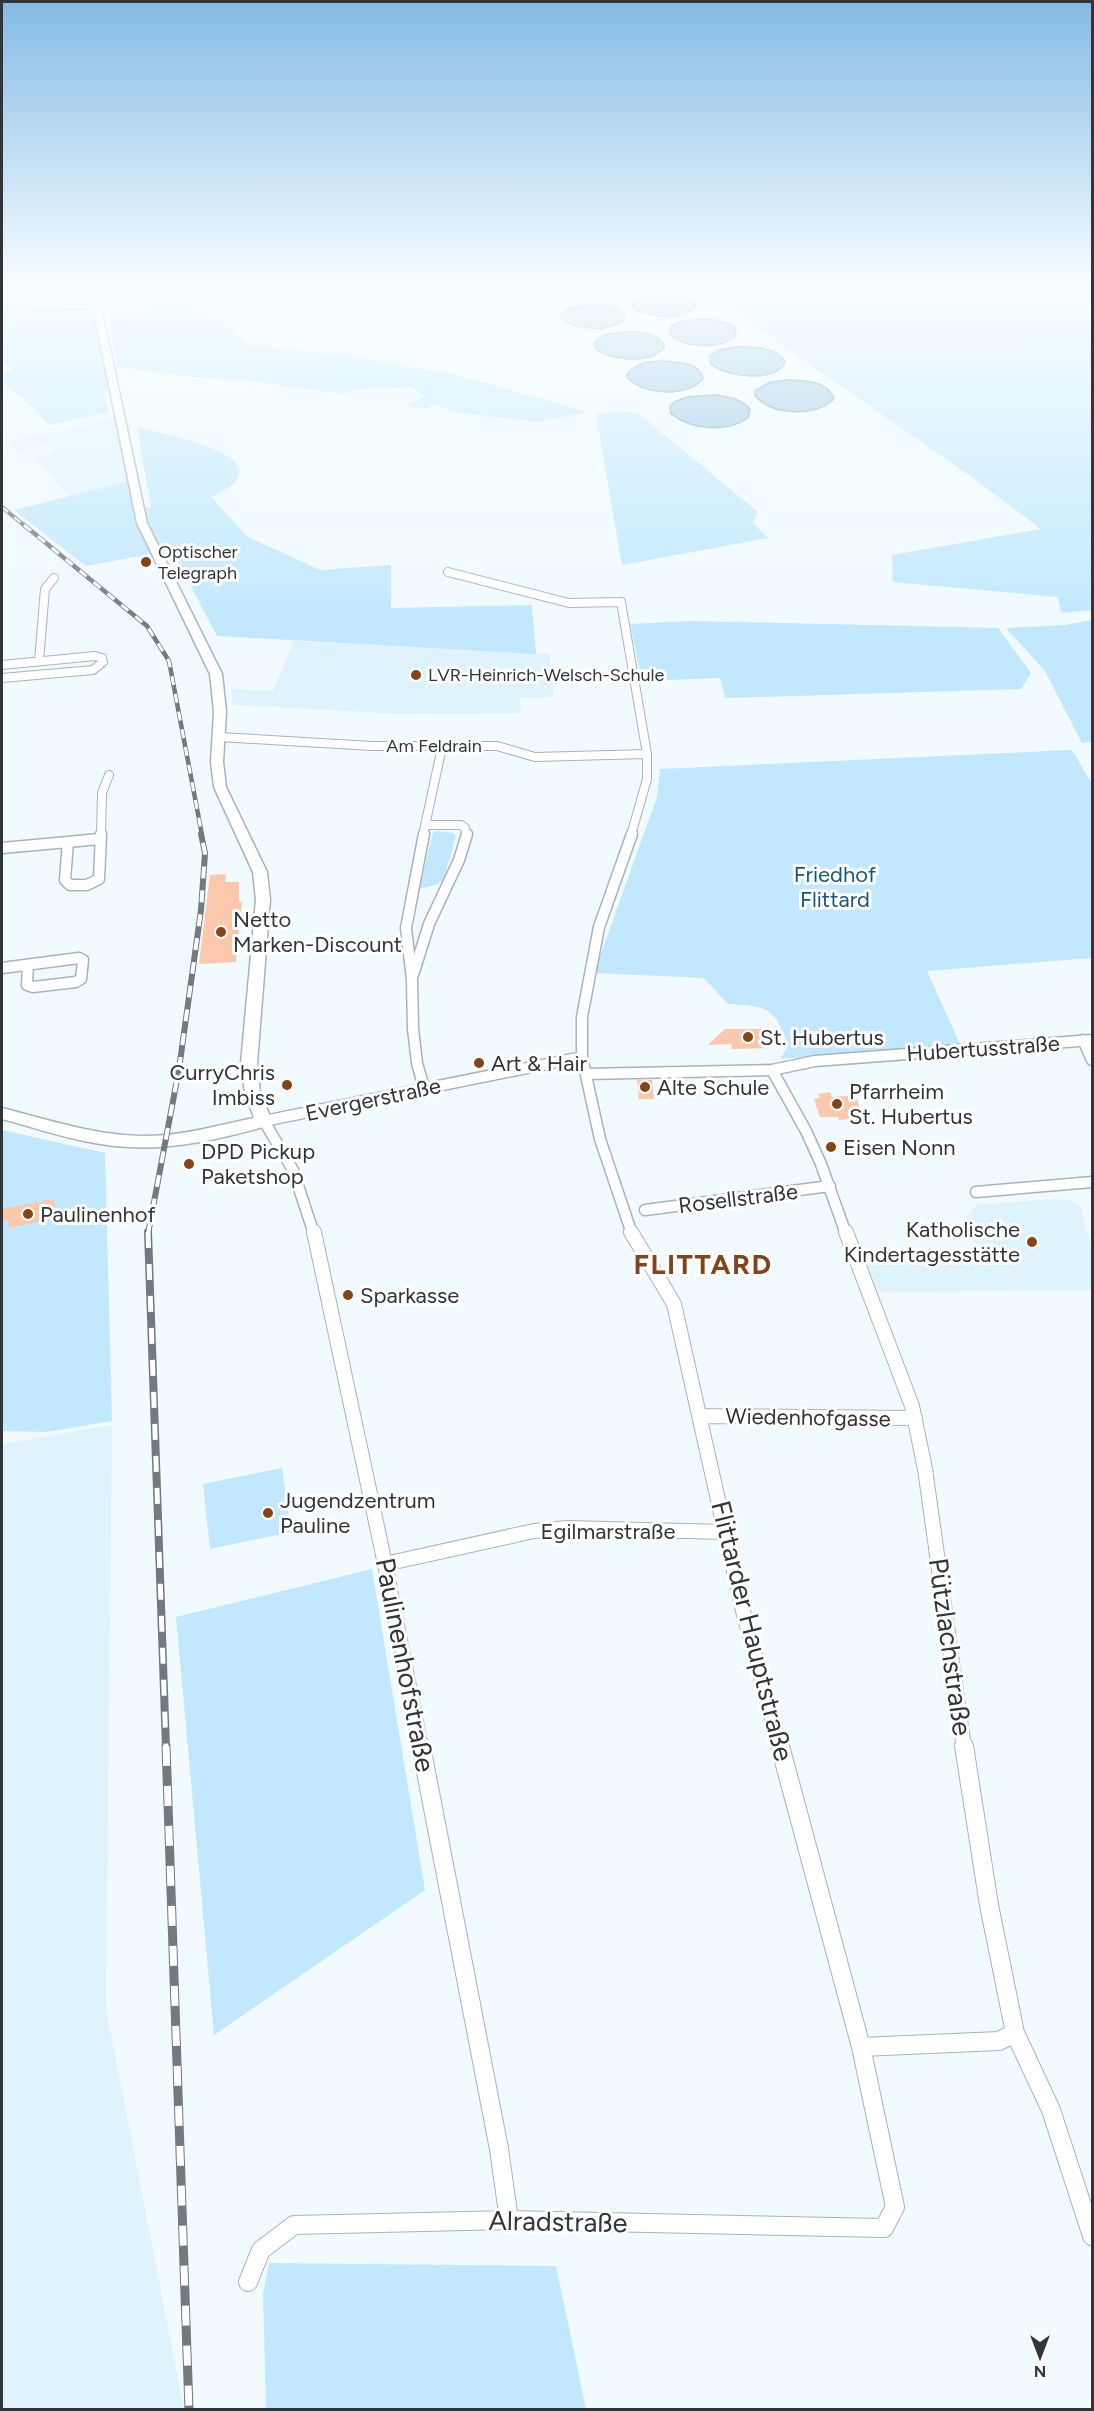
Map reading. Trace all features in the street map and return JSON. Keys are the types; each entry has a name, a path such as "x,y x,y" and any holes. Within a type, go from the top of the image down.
{"street":[{"path":"117,400 142,523 216,674 220,712 218,762 220,787 260,872 263,900 249,1063 250,1085 256,1108 264,1121"},
{"name":"Flittarder Hauptstraße","path":"448,572 569,603 621,602 648,766 640,810 599,927 582,1017 582,1057 600,1139 628,1226 674,1304 743,1611 861,2047 895,2206 892,2216"},
{"path":"39,661 45,589 54,578"},
{"path":"2,665 95,656 102,658 103,662 93,670 2,678"},
{"name":"Am Feldrain","path":"220,737 372,746 497,746 535,758 647,754"},
{"path":"424,1088 417,1063 413,1029 412,980 406,928 442,747"},
{"path":"68,842 65,880 70,885 79,886 99,879 102,793 109,775"},
{"path":"412,980 429,924 459,860 467,832 461,825 426,825"},
{"path":"2,848 99,839"},
{"path":"2,968 79,958 82,960 81,979 76,982 33,987 27,985 28,965"},
{"path":"1088,1040 1092,1060"},
{"name":"Hubertusstraße","path":"586,1074 772,1070 815,1061 1088,1040"},
{"name":"Evergerstraße","path":"2,1114 122,1141 165,1141 582,1057"},
{"name":"Pützlachstraße","path":"772,1070 806,1131 830,1186 872,1306 912,1406 925,1468 958,1708 989,1905 1015,2033 1051,2110 1092,2236"},
{"name":"Paulinenhofstraße","path":"264,1121 293,1170 312,1223 385,1564 499,2149 509,2220"},
{"path":"976,1192 1092,1182"},
{"name":"Rosellstraße","path":"645,1210 830,1186"},
{"name":"Wiedenhofgasse","path":"700,1416 915,1418"},
{"name":"Egilmarstraße","path":"385,1564 545,1530 567,1528 726,1532"},
{"path":"861,2047 999,2041 1015,2033"},
{"name":"Alradstraße","path":"248,2282 261,2250 294,2225 509,2220 884,2229 892,2216"}],"shaded area":[{"path":"680,400 736,400 750,409 748,418 739,423 720,428 709,428 689,423 671,414 670,407"},
{"path":"759,400 833,400 814,410 792,412 771,407"},
{"path":"114,419 130,481 69,496 36,461 35,458 56,452 48,444 18,451 10,442"},
{"name":"LVR-Heinrich-Welsch-Schule","path":"294,641 550,654 554,697 520,698 521,713 404,714 233,705 231,689 273,691"},
{"name":"Katholische Kindertagesstätte","path":"1068,1200 1080,1205 1092,1251 1092,1290 878,1292 867,1264 976,1247 964,1220 976,1205"},
{"path":"112,1425 106,2009 184,2409 2,2409 2,1444"}],"green space":[{"path":"23,400 106,400 108,412 49,425"},
{"path":"419,400 544,400 588,412 537,422 452,412 435,404 425,409 409,407 409,404"},
{"path":"860,400 1092,400 1092,610 1061,613 1058,597 893,582 892,555 1041,529 973,478"},
{"path":"613,411 638,413 758,512 753,523 768,538 622,565 596,415"},
{"path":"137,427 196,442 217,450 233,460 239,471 233,483 211,497 248,537 320,570 391,565 391,608 532,605 536,654 217,636 172,550 86,566 14,510 130,481 135,509 151,507"},
{"path":"1092,620 1092,742 1082,743 1045,671 1006,628 1066,625"},
{"path":"692,621 998,628 1031,673 1021,689 725,698 720,678 642,681 630,624"},
{"name":"Friedhof Flittard","path":"1072,750 1092,784 1092,958 927,971 960,1044 780,1059 788,1046 774,1016 761,1008 728,1004 704,978 594,973 657,797 660,769"},
{"path":"436,831 453,833 456,836 444,878 438,884 419,889 433,833"},
{"path":"2,1130 105,1153 112,1421 47,1432 2,1431"},
{"path":"282,1468 291,1532 210,1549 203,1484"},
{"path":"372,1569 425,1890 214,2035 176,1617"},
{"path":"269,2263 556,2266 586,2409 266,2409 263,2294"}],"building":[{"name":"Netto Marken-Discount","path":"226,874 225,882 239,882 239,902 242,902 236,962 199,964 210,875"},
{"name":"St. Hubertus","path":"725,1029 766,1029 769,1048 732,1049 731,1044 708,1045"},
{"name":"Alte Schule","path":"637,1080 652,1080 654,1099 639,1099"},
{"name":"Pfarrheim St. Hubertus","path":"830,1092 832,1097 855,1095 864,1118 839,1120 838,1117 820,1117 814,1099 820,1098 818,1094"},
{"name":"Paulinenhof","path":"54,1199 56,1218 8,1228 8,1219 2,1221 2,1209"}],"railway":[{"path":"2,507 26,527"},
{"path":"24,525 147,626 169,661 202,835"},
{"path":"148,1234 179,1069 201,910 205,853 201,834"},
{"path":"148,1234 166,1748"},
{"path":"166,1746 189,2410"}],"place":[{"name":"Optischer Telegraph","path":"146,562"},
{"name":"LVR-Heinrich-Welsch-Schule","path":"416,675"},
{"name":"Netto Marken-Discount","path":"221,932"},
{"name":"St. Hubertus","path":"748,1037"},
{"name":"Art & Hair","path":"479,1063"},
{"name":"CurryChris Imbiss","path":"287,1085"},
{"name":"Alte Schule","path":"645,1087"},
{"name":"Pfarrheim St. Hubertus","path":"837,1104"},
{"name":"Eisen Nonn","path":"831,1147"},
{"name":"DPD Pickup Paketshop","path":"189,1164"},
{"name":"Paulinenhof","path":"28,1214"},
{"name":"Katholische Kindertagesstätte","path":"1032,1242"},
{"name":"Sparkasse","path":"348,1295"},
{"name":"Jugendzentrum Pauline","path":"268,1513"}],"district":[{"name":"FLITTARD","path":"703,1264"}]}
